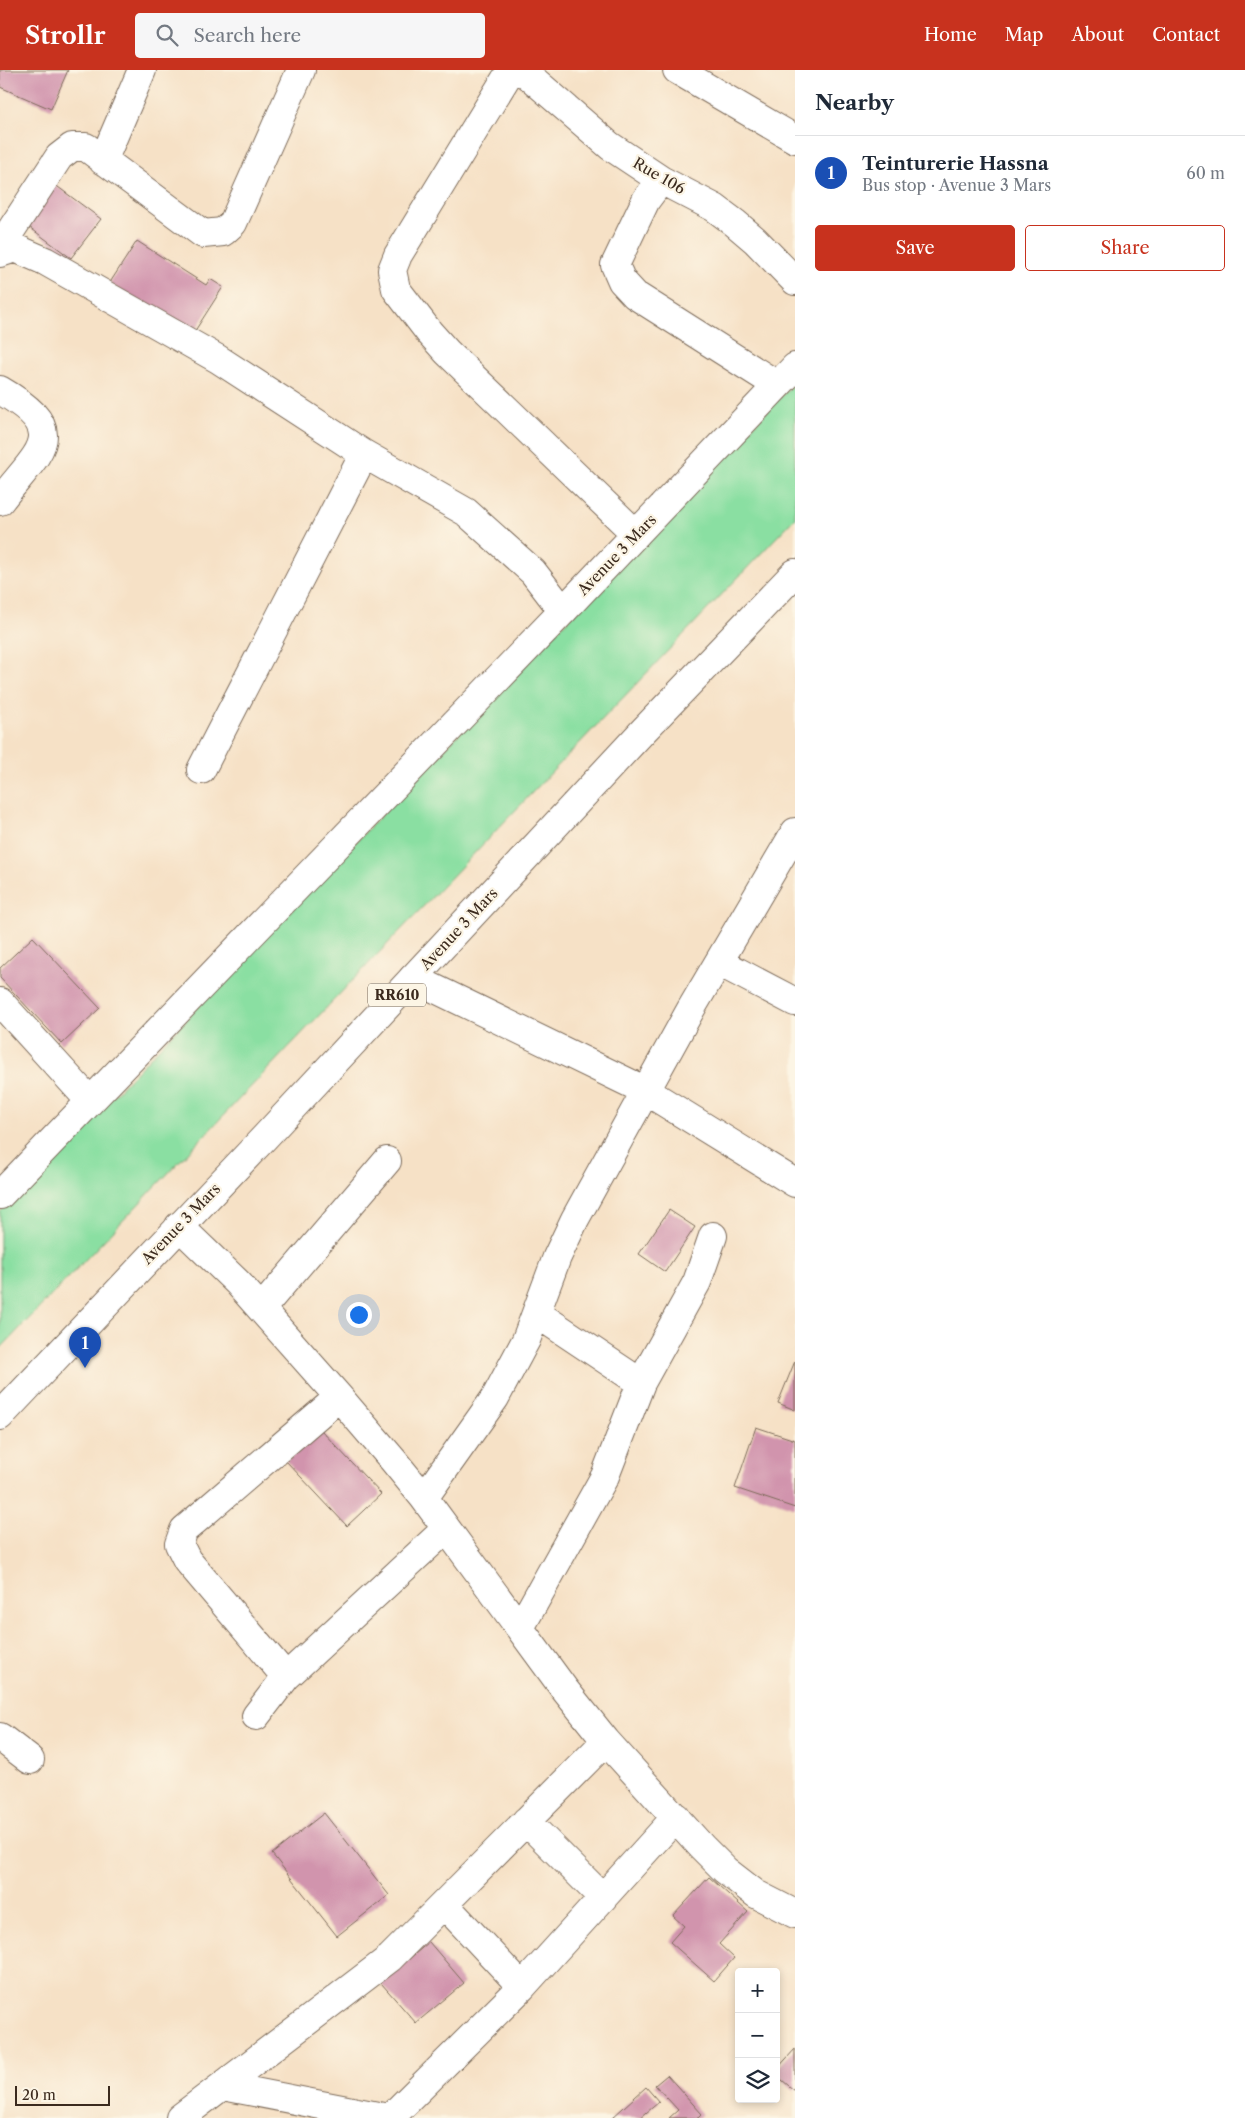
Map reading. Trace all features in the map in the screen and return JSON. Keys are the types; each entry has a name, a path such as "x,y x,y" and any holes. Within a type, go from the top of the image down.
{"street":[{"path":"104,161 142,70"},
{"path":"0,247 59,157 72,147 86,147 203,234 223,232 234,223 301,70"},
{"path":"511,70 398,255 392,270 396,288 446,352 636,534"},
{"path":"677,70 795,139"},
{"name":"Rue 106","path":"533,74 610,146 661,180 715,208 755,240 795,281"},
{"path":"661,180 646,200 615,265 622,281 648,304 786,376"},
{"path":"0,253 15,248 45,261 218,359 364,454 466,512 533,572 563,611"},
{"name":"Avenue 3 Mars","path":"0,1195 563,611 786,376"},
{"path":"0,390 26,408 40,422 43,437 43,442 36,457 0,501"},
{"path":"201,770 364,454"},
{"name":"Avenue 3 Mars","path":"0,1416 644,730 795,573"},
{"path":"424,1498 495,1398 526,1340 557,1257 575,1219 719,962 795,832"},
{"path":"719,962 795,1002"},
{"path":"413,978 646,1091 795,1183"},
{"path":"0,1002 90,1101"},
{"path":"260,1308 387,1161"},
{"path":"179,1226 238,1283 339,1396 424,1498 606,1741 725,1870 756,1894 795,1914"},
{"path":"520,1628 606,1476 641,1383 697,1282 713,1236"},
{"path":"536,1314 641,1383"},
{"path":"286,1677 187,1560 179,1544 184,1530 339,1396"},
{"path":"256,1716 286,1677 446,1529"},
{"path":"0,1738 30,1760"},
{"path":"180,2118 390,1958 606,1741"},
{"path":"223,2086 389,2118 522,1987 676,1818"},
{"path":"526,1821 603,1898"},
{"path":"444,1904 522,1987"}],"green space":[{"path":"795,382 795,518 0,1349 0,1212"}],"building":[{"path":"0,70 68,70 51,109 0,87"},
{"path":"54,184 101,219 71,258 25,224"},
{"path":"137,241 206,285 210,279 223,287 191,337 109,284"},
{"path":"33,937 100,1008 62,1044 0,978 0,968"},
{"path":"669,1210 695,1227 665,1272 639,1254"},
{"path":"795,1361 795,1410 778,1403"},
{"path":"756,1427 795,1440 795,1508 735,1488"},
{"path":"320,1429 381,1494 347,1526 286,1461"},
{"path":"324,1813 389,1895 337,1936 272,1854"},
{"path":"709,1877 748,1912 719,1944 734,1958 714,1981 670,1942 684,1926 673,1916"},
{"path":"429,1942 464,1983 416,2023 381,1983"},
{"path":"795,2049 795,2091 780,2078 780,2066"},
{"path":"667,2075 702,2114 698,2118 669,2118 678,2110 655,2085"},
{"path":"646,2087 659,2102 640,2118 612,2118"}],"place":[{"name":"Teinturerie Hassna","path":"85,1368"}]}
